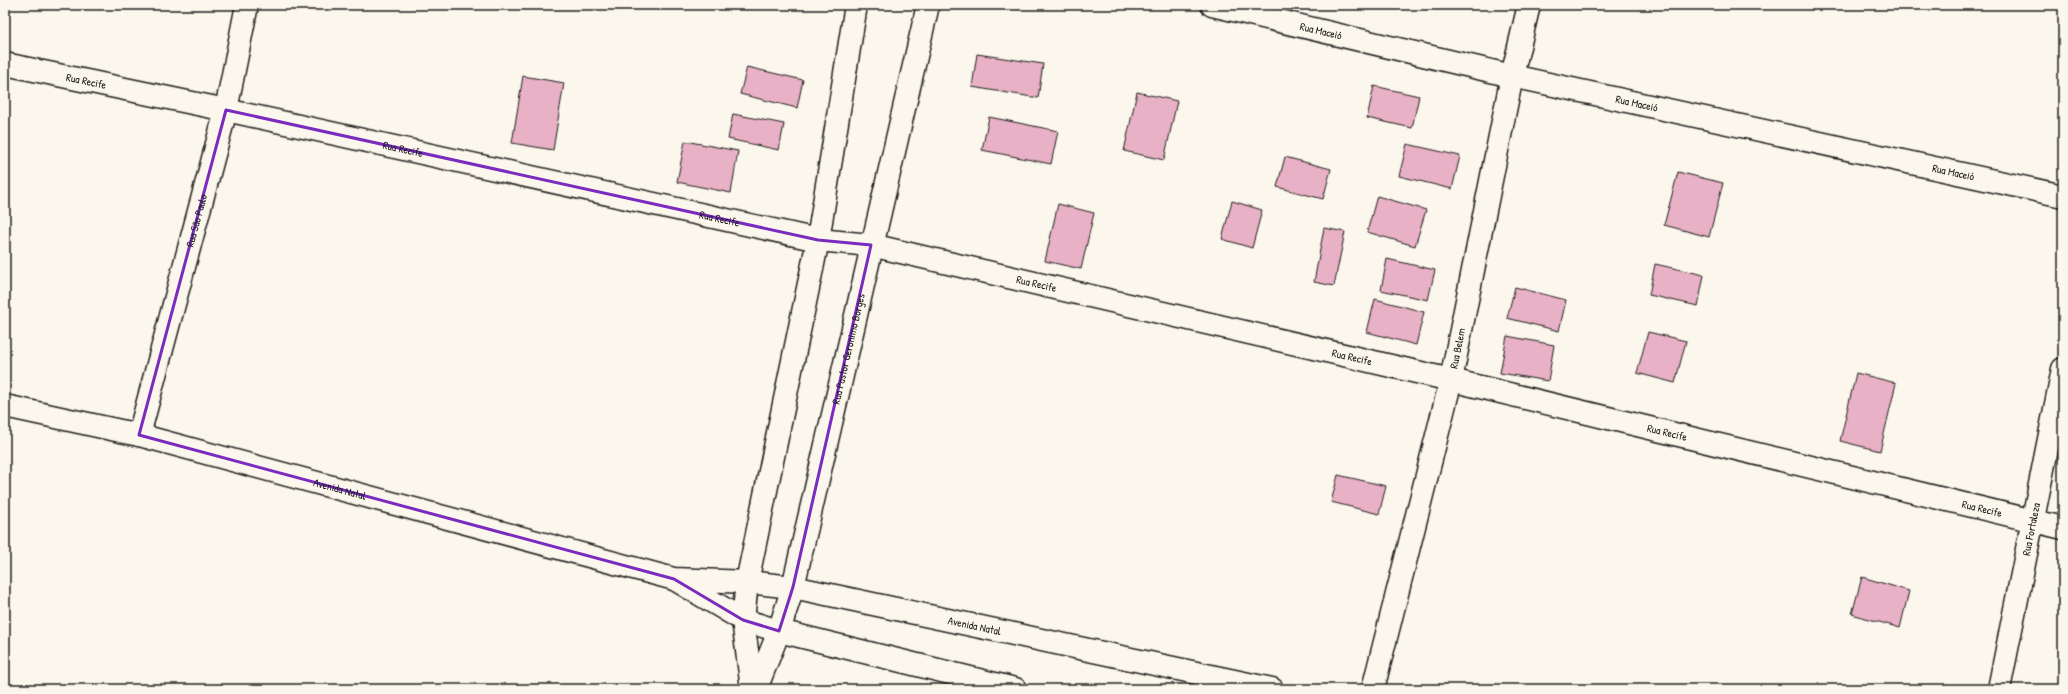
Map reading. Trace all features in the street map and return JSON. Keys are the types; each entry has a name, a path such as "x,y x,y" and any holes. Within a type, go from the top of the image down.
{"street":[{"name":"Rua São Paulo","path":"139,435 226,110 247,5"},
{"path":"752,689 743,620 747,582 818,240 856,5"},
{"name":"Rua Pastor Geronimo Borges","path":"756,689 779,631 793,586 928,5"},
{"name":"Rua Maceió","path":"1212,5 1512,76 2063,196"},
{"name":"Rua Belem","path":"1373,689 1452,380 1512,76 1529,5"},
{"name":"Rua Recife","path":"5,64 226,110 818,240 871,246 1452,380 2063,528"},
{"name":"Rua Fortaleza","path":"1999,689 2034,522 2063,369"},
{"name":"Avenida Natal","path":"5,406 139,435 674,579 747,582 793,586 1272,689"},
{"name":"Avenida Natal","path":"674,579 743,620 779,631 1015,689"}],"highlighted area":[{"path":"226,110 818,240 871,245 793,587 779,631 743,620 674,579 139,435"}],"building":[{"path":"977,54 1043,64 1038,98 972,87"},
{"path":"747,67 803,80 797,108 740,94"},
{"path":"523,76 564,83 553,150 512,143"},
{"path":"1374,86 1419,96 1412,128 1367,118"},
{"path":"1137,92 1177,101 1164,160 1124,151"},
{"path":"733,114 784,124 779,150 728,139"},
{"path":"989,117 1058,131 1051,164 982,150"},
{"path":"685,141 738,151 731,193 677,182"},
{"path":"1407,144 1460,156 1452,189 1399,176"},
{"path":"1285,157 1331,169 1323,199 1277,187"},
{"path":"1678,172 1723,183 1709,237 1664,225"},
{"path":"1377,196 1426,210 1415,246 1367,232"},
{"path":"1232,201 1262,210 1252,248 1222,239"},
{"path":"1058,204 1094,213 1081,269 1045,261"},
{"path":"1324,228 1345,232 1334,286 1314,282"},
{"path":"1387,259 1435,270 1428,300 1381,290"},
{"path":"1655,264 1704,275 1698,306 1649,295"},
{"path":"1515,287 1566,300 1559,331 1507,318"},
{"path":"1375,299 1424,312 1416,345 1367,332"},
{"path":"1648,332 1686,341 1675,383 1637,373"},
{"path":"1507,336 1554,345 1548,381 1500,373"},
{"path":"1856,373 1896,383 1880,451 1840,441"},
{"path":"1338,475 1386,486 1379,514 1331,502"},
{"path":"1862,577 1909,591 1900,628 1852,614"}]}
